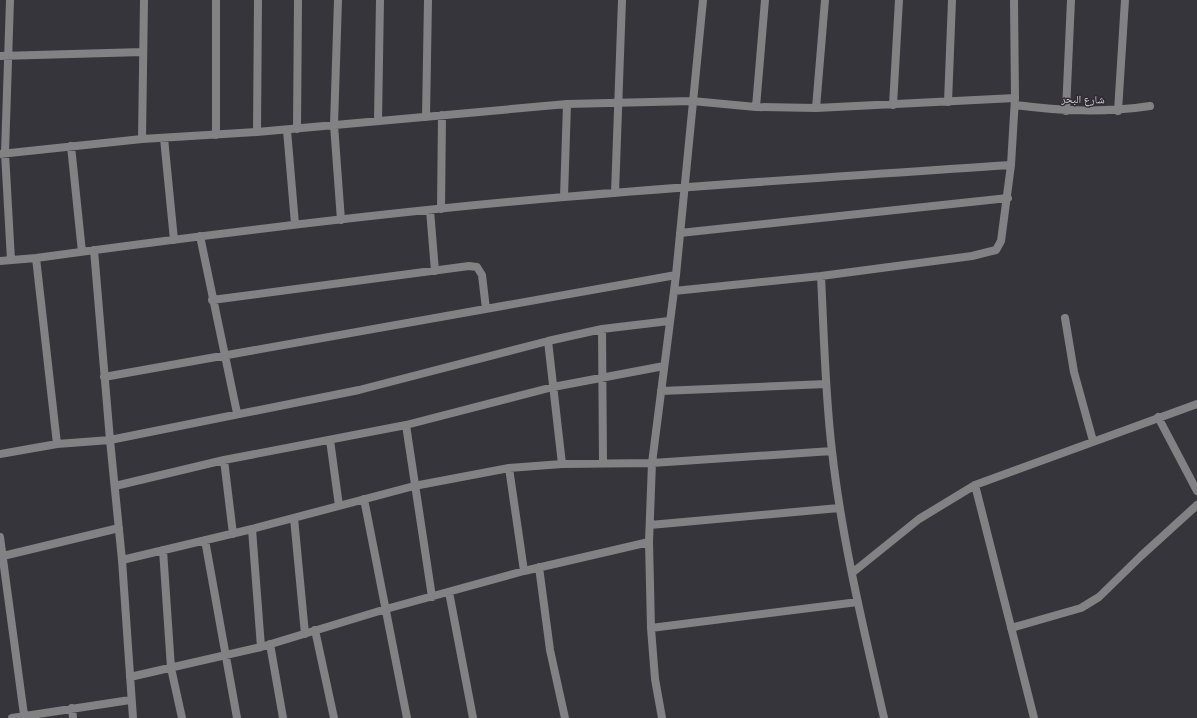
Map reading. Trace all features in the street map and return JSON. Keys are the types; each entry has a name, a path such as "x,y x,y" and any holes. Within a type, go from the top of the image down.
{"street":[{"path":"10,0 4,56 3,154 11,260"},
{"path":"142,139 144,0"},
{"path":"216,0 216,135"},
{"path":"257,132 258,0"},
{"path":"297,129 298,0"},
{"path":"338,0 334,126 340,220"},
{"path":"378,121 380,0"},
{"path":"426,117 428,0"},
{"path":"616,193 617,103 622,0"},
{"path":"659,717 651,628 649,542 652,462 686,187 692,101 703,0"},
{"path":"756,107 765,0"},
{"path":"816,108 825,0"},
{"path":"892,105 899,0"},
{"path":"948,102 952,0"},
{"path":"674,291 821,276 972,256 996,250 1001,240 1008,198 1011,165 1015,102 1014,0"},
{"path":"1066,111 1071,0"},
{"path":"1118,111 1125,0"},
{"path":"4,56 143,52"},
{"name":"شارع البحر","path":"3,154 142,139 287,130 567,104 692,101 756,107 816,108 948,102 1015,102 1066,111 1118,111 1150,106"},
{"path":"564,197 567,104"},
{"path":"441,209 442,116"},
{"path":"287,130 295,224"},
{"path":"164,138 174,240"},
{"path":"71,146 82,252"},
{"path":"0,261 36,258 295,224 564,197 686,187 1011,165"},
{"path":"680,233 1008,198"},
{"path":"430,210 435,271"},
{"path":"200,236 212,300 237,413"},
{"path":"94,250 104,377 122,560 130,678 130,700 133,718"},
{"path":"36,258 57,444"},
{"path":"212,300 469,266 477,268 482,275 486,309"},
{"path":"104,377 225,357 676,275"},
{"path":"821,276 826,384 839,508 884,718"},
{"path":"1065,318 1074,372 1093,441"},
{"path":"0,454 57,444 110,440 237,413 359,390 548,341 602,329 669,321"},
{"path":"602,329 603,463"},
{"path":"548,341 562,464"},
{"path":"115,486 224,460 406,425 553,387 664,366"},
{"path":"661,391 826,384"},
{"path":"852,573 919,519 974,485 1197,404"},
{"path":"1158,417 1197,491"},
{"path":"406,425 414,486 432,597"},
{"path":"330,440 339,506"},
{"path":"122,560 233,534 414,486 509,468 562,464 652,462 832,451"},
{"path":"224,460 233,534"},
{"path":"509,468 524,571"},
{"path":"974,485 1034,718"},
{"path":"364,499 407,718"},
{"path":"1011,628 1081,608 1099,596 1197,505"},
{"path":"650,525 839,508"},
{"path":"294,518 305,634"},
{"path":"3,556 119,528"},
{"path":"252,529 261,647"},
{"path":"0,537 24,715"},
{"path":"205,540 237,718"},
{"path":"130,678 261,647 386,609 539,567 649,542"},
{"path":"163,550 171,668 182,718"},
{"path":"539,567 550,650 565,718"},
{"path":"449,592 473,718"},
{"path":"651,628 858,602"},
{"path":"315,630 334,718"},
{"path":"270,644 283,718"},
{"path":"12,718 130,700"},
{"path":"72,708 73,718"}]}
